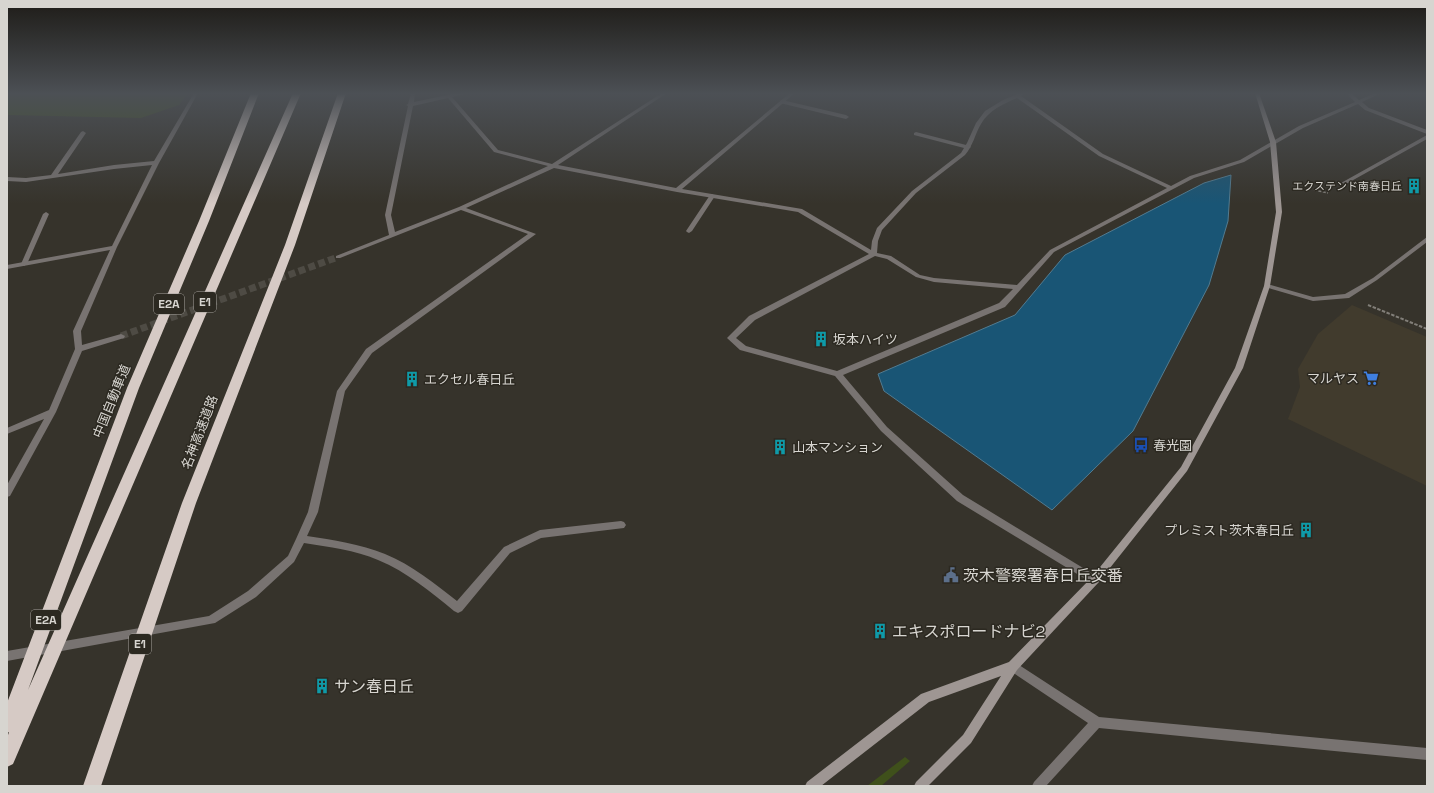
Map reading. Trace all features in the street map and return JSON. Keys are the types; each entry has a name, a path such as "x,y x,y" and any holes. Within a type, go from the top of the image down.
{"highway":[{"name":"中国自動車道","path":"7,725 133,388 204,221 240,130"},
{"name":"E1","path":"7,758 281,130"},
{"name":"名神高速道路","path":"92,786 189,503 290,245 329,130"}],"main road":[{"path":"920,786 967,739 1013,666 1095,580 1184,469 1239,368 1267,286 1278,212 1273,142 1269,130"},
{"path":"811,786 925,698 1013,666"}],"street":[{"path":"7,493 52,412 79,349 77,331 114,247 156,163 175,130"},
{"path":"392,235 388,215 404,130"},
{"path":"478,130 496,151 552,166 677,190 800,210 874,254 889,257 918,276 934,280 1019,287"},
{"path":"338,257 461,208 552,166 608,130"},
{"path":"677,190 749,130"},
{"path":"874,254 875,241 879,229 914,192 963,154 976,130"},
{"path":"1066,130 1101,155 1171,188"},
{"path":"838,374 1002,305 1052,251 1192,177 1242,161 1295,130"},
{"path":"53,176 83,133"},
{"path":"916,134 968,147"},
{"path":"1344,183 1427,137"},
{"path":"7,178 26,180 114,167 156,163"},
{"path":"690,231 712,196"},
{"path":"7,656 210,620 258,589 291,559 314,512 341,391 369,351 533,234 461,208"},
{"path":"24,264 46,214"},
{"path":"1267,286 1313,299 1347,296 1375,279 1427,239"},
{"path":"7,267 114,247"},
{"path":"874,254 752,318 730,338 743,348 838,374 884,429 960,498 1095,580"},
{"path":"79,349 120,336"},
{"path":"7,431 52,412"},
{"path":"301,539 339,546 382,557 420,578 458,608 506,550 540,534 621,525"},
{"path":"1013,666 1097,722 1427,754"},
{"path":"1038,786 1097,722"}],"path":[{"path":"1314,190 1328,193"},
{"path":"1347,296 1427,329"}],"shaded area":[{"name":"マルヤス","path":"1352,305 1427,337 1427,486 1288,419 1300,387 1298,369 1318,334"}],"green space":[{"path":"905,757 910,761 881,786 867,786"}],"water":[{"path":"1231,175 1228,221 1209,285 1133,431 1052,510 884,391 878,374 1015,315 1065,255 1204,183"}],"tunnel":[{"path":"121,336 338,257"}],"place":[{"name":"エクステンド南春日丘","path":"1414,186"},
{"name":"坂本ハイツ","path":"821,339"},
{"name":"マルヤス","path":"1371,378"},
{"name":"エクセル春日丘","path":"412,379"},
{"name":"春光園","path":"1141,445"},
{"name":"山本マンション","path":"780,447"},
{"name":"プレミスト茨木春日丘","path":"1306,530"},
{"name":"茨木警察署春日丘交番","path":"951,575"},
{"name":"エキスポロードナビ2","path":"880,631"},
{"name":"サン春日丘","path":"322,686"}]}
